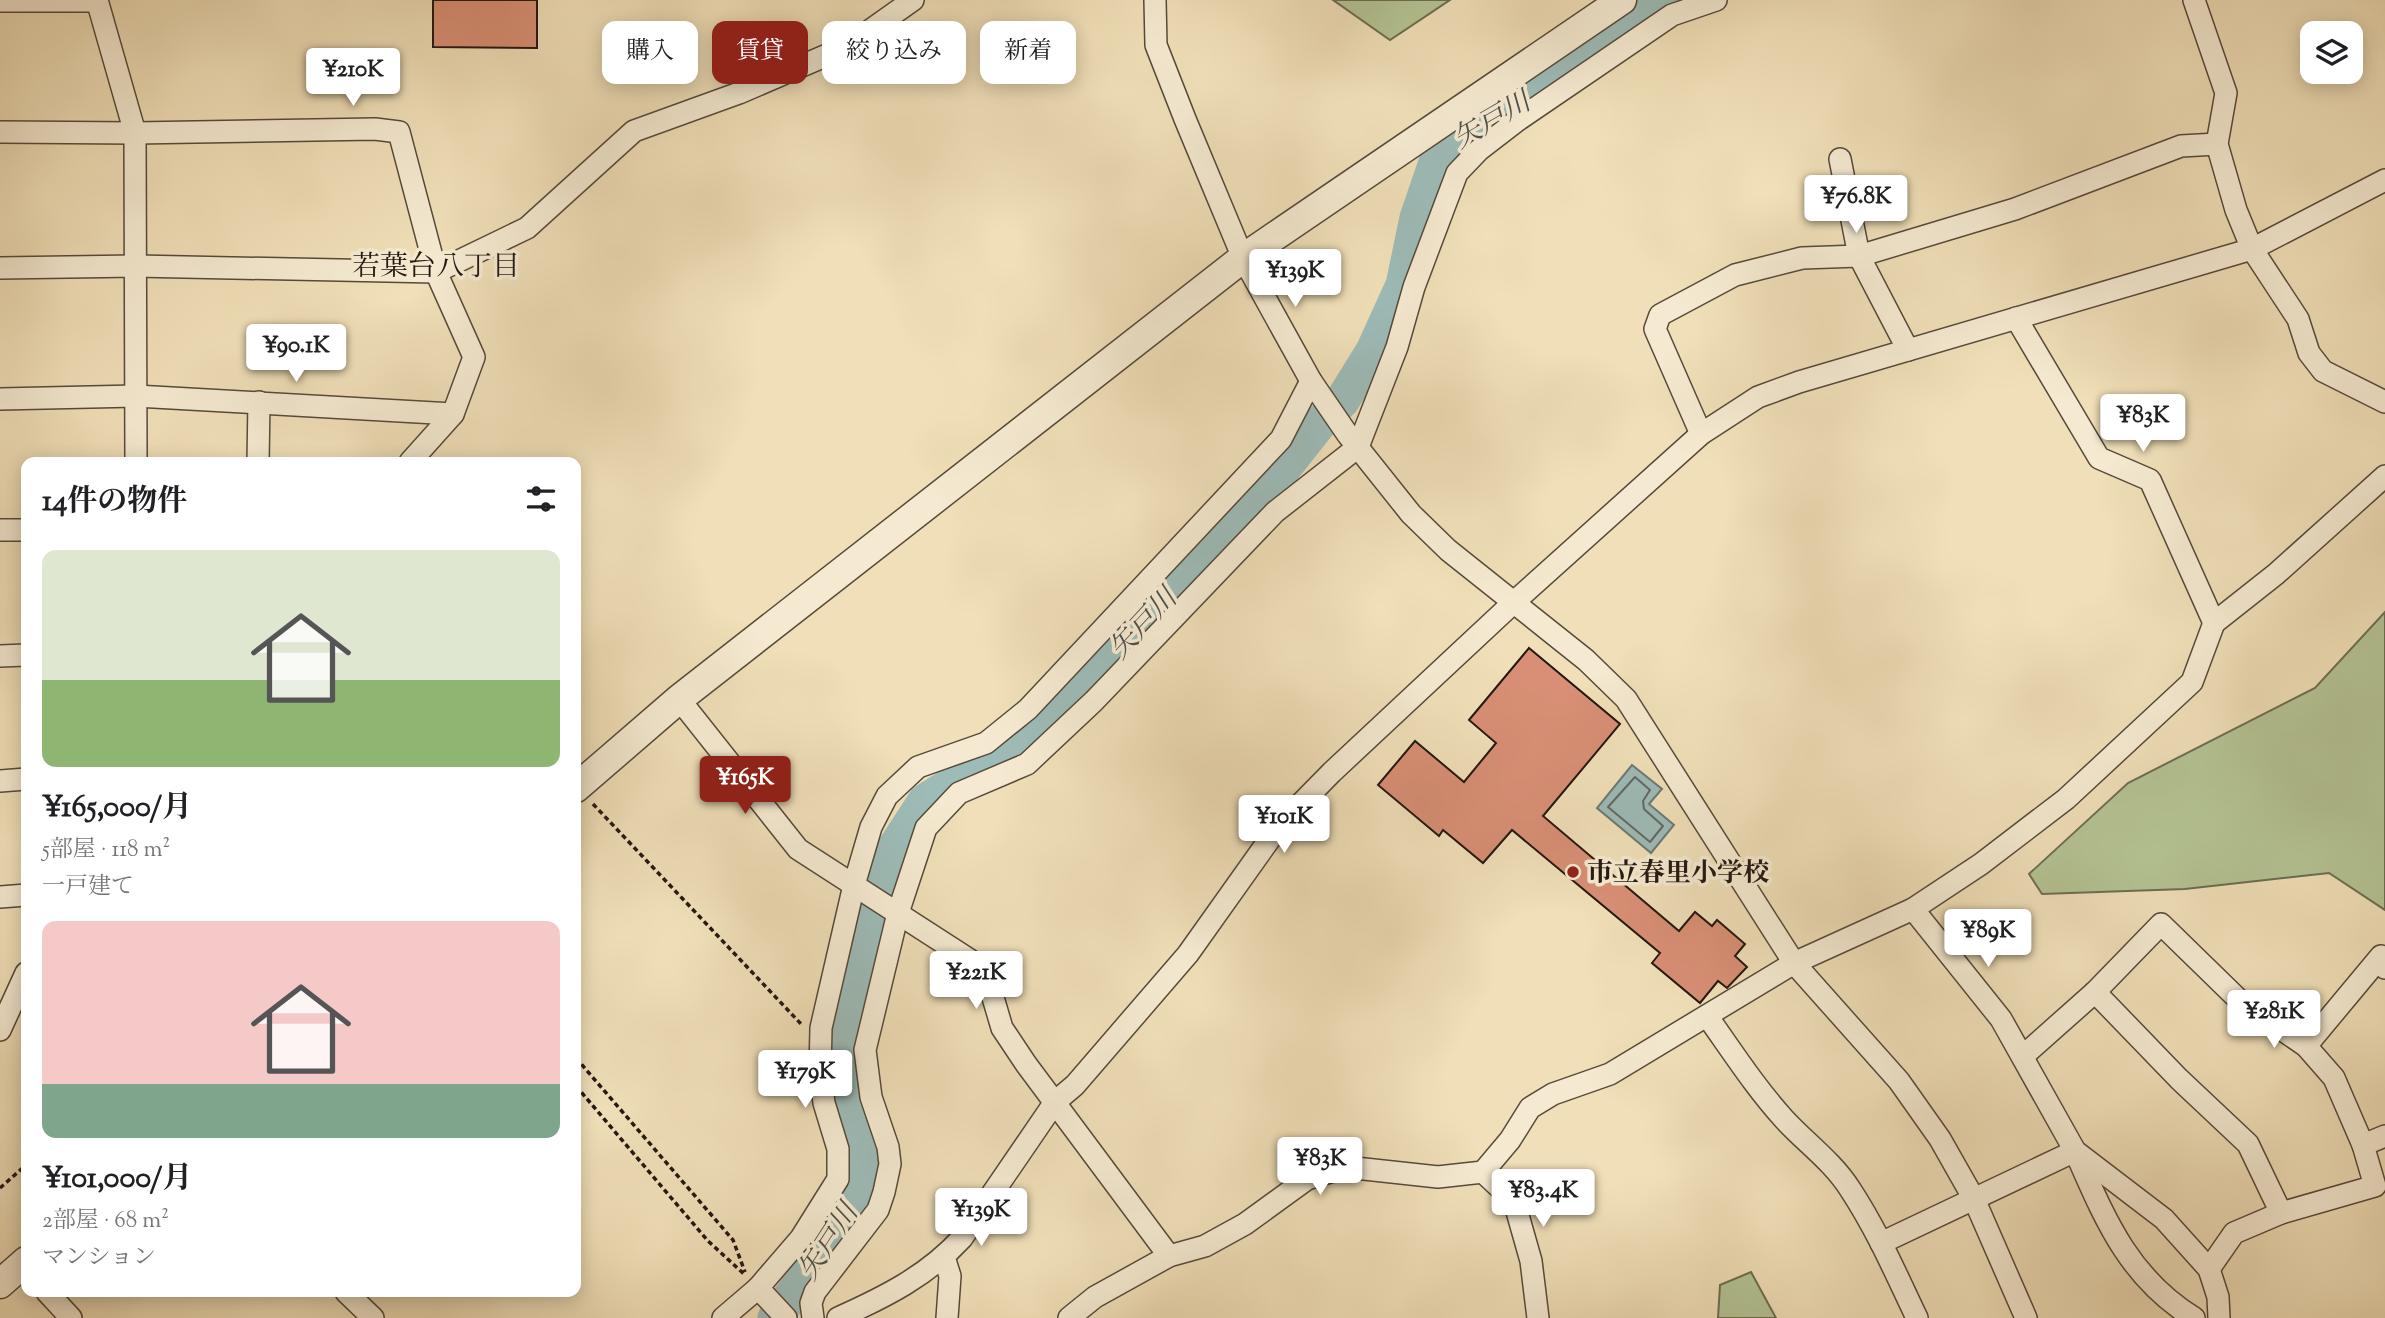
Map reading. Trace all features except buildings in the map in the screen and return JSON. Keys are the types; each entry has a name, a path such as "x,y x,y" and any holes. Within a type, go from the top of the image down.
{"street":[{"path":"0,1 97,0 135,134 136,457"},
{"path":"0,268 136,266 436,272 527,228 634,131 739,93 848,46 914,0"},
{"path":"1155,0 1156,45 1243,257 1311,381 1353,441 1410,514 1448,550 1586,660 1626,699 1794,963 1899,1081 1940,1139 1974,1199 2026,1318"},
{"path":"581,785 680,699 1243,257 1622,0"},
{"path":"813,1318 811,1303 815,1292 878,1210 884,1192 890,1164 888,1147 871,1097 865,1051 898,914 926,828 959,793 1027,764 1094,701 1275,512 1353,441 1397,347 1414,287 1457,173 1479,150 1518,120 1672,15 1716,0"},
{"path":"2194,0 2226,93 2217,144 2236,210 2252,249 2298,318 2309,353 2323,371 2385,402"},
{"path":"0,132 135,134 375,129 399,132 436,272 474,357 453,414 414,457"},
{"path":"1701,434 1655,329 1660,315 1735,275 1802,258 1859,256 2015,209 2181,146 2217,144"},
{"path":"1839,159 1859,256 1908,350"},
{"path":"838,1318 916,1280 944,1257 962,1238 1055,1102 1075,1085 1188,954 1279,826 1513,603 1701,434 1758,397 2252,249 2385,180"},
{"path":"2016,318 2099,458 2150,480 2214,623"},
{"path":"723,1318 758,1288 802,1238 838,1179 838,1149 824,1102 820,1071 821,1030 854,885 871,827 887,796 918,767 986,743 1028,709 1281,439 1311,381"},
{"path":"0,399 136,396 453,414"},
{"path":"258,457 259,402"},
{"path":"1069,1318 1095,1297 1169,1256 1205,1246 1245,1224 1307,1179 1346,1167 1438,1177 1483,1172 1510,1140 1530,1108 1553,1094 1610,1074 1794,963 1913,909 1981,864 2066,799 2192,682 2214,623 2276,574 2385,476"},
{"path":"0,530 21,530"},
{"path":"0,656 21,655"},
{"path":"680,699 798,849 970,960 989,984 1002,1028 1169,1256"},
{"path":"0,781 21,779"},
{"path":"0,897 21,895"},
{"path":"1913,909 2001,1019 2075,1151 2108,1225 2139,1273 2175,1306 2194,1318"},
{"path":"2023,1056 2095,992 2161,925 2240,1001 2306,1046 2334,1078 2363,1145 2375,1186 2281,1213 2234,1233 2209,1269"},
{"path":"2306,1046 2381,956 2385,968"},
{"path":"0,1030 15,982"},
{"path":"2095,992 2179,1079 2248,1144 2281,1213"},
{"path":"1707,1016 1763,1096 1794,1130 1818,1150 1849,1188 1881,1243 1917,1318"},
{"path":"2363,1145 2385,1136"},
{"path":"1881,1243 2075,1151"},
{"path":"2075,1151 2164,1219 2209,1269 2218,1297 2219,1318"},
{"path":"1483,1172 1514,1201 1531,1261 1538,1318"},
{"path":"944,1257 950,1276 947,1318"},
{"path":"0,1284 21,1267"},
{"path":"758,1288 786,1318"},
{"path":"52,1297 71,1318"},
{"path":"351,1297 373,1318"}],"path":[{"path":"581,792 795,1020 806,1029 821,1030"},
{"path":"581,1064 733,1240 747,1277 708,1241 581,1092"},
{"path":"0,1188 21,1169"}],"green space":[{"path":"1333,0 1450,0 1390,40"},
{"path":"2385,612 2385,910 2329,873 2185,889 2042,894 2029,874 2128,783 2315,688"},
{"path":"1751,1272 1776,1318 1718,1318 1720,1285"}],"water":[{"path":"1632,765 1662,789 1649,804 1674,825 1651,853 1597,808"}],"waterway":[{"name":"矢戸川","path":"775,1318 852,1212 866,1168 859,1127 840,1066 884,864 925,801 963,777 1020,752 1264,493 1318,425 1342,401 1373,351 1403,285 1417,218 1441,148 1534,94 1648,9 1674,0"}],"place":[{"name":"市立春里小学校","path":"1573,872"}],"district":[{"name":"若葉台八丁目","path":"436,265"}]}
